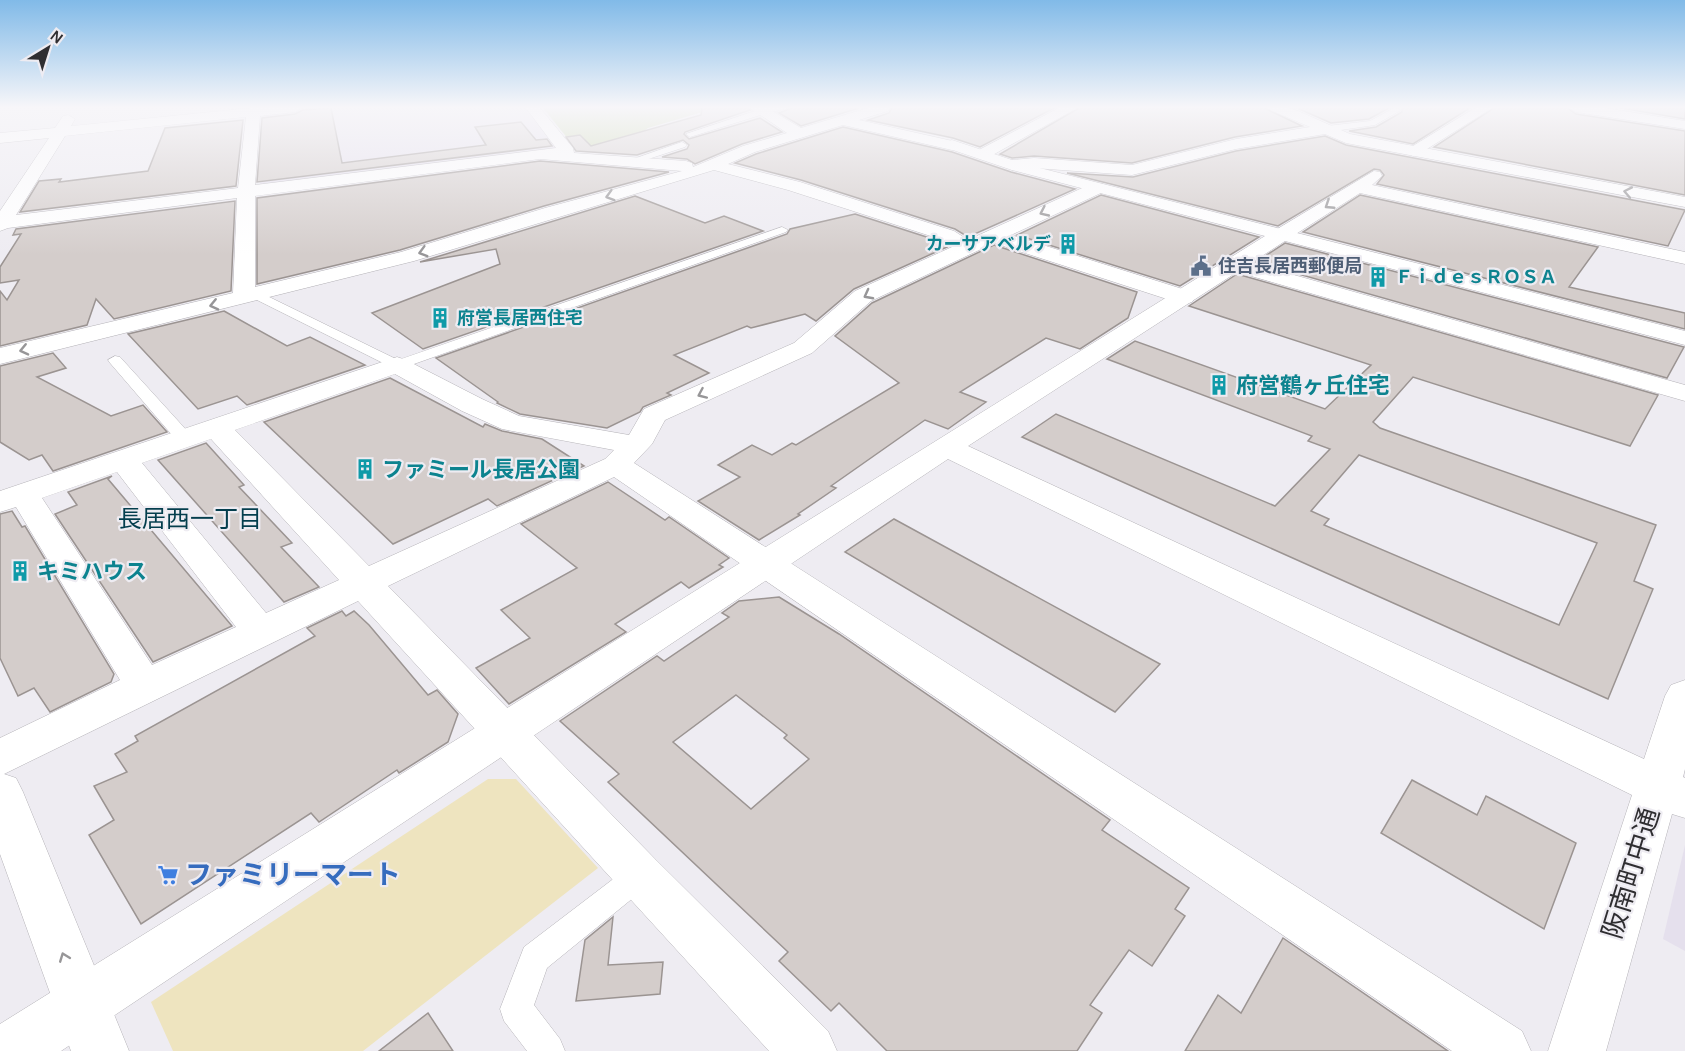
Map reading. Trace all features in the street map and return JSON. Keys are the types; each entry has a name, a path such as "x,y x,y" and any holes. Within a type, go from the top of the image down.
{"street":[{"path":"0,224 42,157"},
{"path":"249,157 246,192 249,296"},
{"path":"0,224 523,157"},
{"path":"566,157 709,166 794,186 947,235 968,248"},
{"path":"0,356 417,254 552,212 699,171 730,157"},
{"path":"990,157 1097,188 1685,338"},
{"path":"1012,165 1034,163 1132,170 1184,157"},
{"path":"10,1051 946,447 1404,157"},
{"path":"1445,157 1685,202"},
{"path":"1357,187 1685,258"},
{"path":"0,758 144,686 364,584 626,455 642,438 654,415 803,348 821,335 838,315 863,296 1097,188"},
{"path":"993,236 1184,297"},
{"path":"1234,265 1685,393"},
{"path":"144,686 11,497 397,365 472,405 512,423 626,455 766,564 1502,1051"},
{"path":"200,432 364,584 639,876 808,1051"},
{"path":"946,447 1672,793"},
{"path":"123,459 260,632"},
{"name":"阪南町中通","path":"1577,1051 1672,793 1685,696"},
{"path":"0,792 100,1051"}],"lane":[{"path":"630,162 645,157"},
{"path":"249,296 397,365 782,230"},
{"path":"115,360 200,432"},
{"path":"548,1051 516,1009 535,958 639,876"}],"shaded area":[{"path":"261,157 491,157 260,185"},
{"path":"1685,845 1685,951 1663,939"}],"sand":[{"path":"488,779 516,779 598,868 363,1051 173,1051 151,1002"}],"building":[{"path":"154,157 239,157 236,186 20,212 39,181 61,179 59,182 148,171"},
{"path":"259,157 341,157 342,163 390,157 461,157 257,182"},
{"path":"663,157 711,157 695,164 687,159"},
{"path":"749,157 967,157 1011,172 1075,189 968,237 955,229 801,180 735,163"},
{"path":"1049,157 1156,157 1132,163"},
{"path":"1212,157 1409,157 1685,210 1668,246 1377,184 1384,175 1380,170 1374,169 1278,226 1067,173 1133,177"},
{"path":"1487,157 1685,157 1685,195"},
{"path":"540,161 669,172 544,206 400,250 257,284 257,198"},
{"path":"1101,195 1259,237 1180,286 1017,235"},
{"path":"1360,195 1598,247 1569,287 1685,313 1685,329 1303,232"},
{"path":"635,196 705,223 724,216 763,231 423,349 372,313 500,264 496,249 420,262"},
{"path":"235,201 231,291 114,319 96,299 87,325 0,346 0,291 7,300 19,280 0,283 0,267 21,234 13,235 16,229"},
{"path":"855,214 939,241 947,247 854,289 816,321 805,314 751,328 747,326 674,355 709,373 667,393 671,395 643,407 640,412 607,428 520,414 497,403 436,358 787,234 790,229"},
{"path":"1285,243 1684,347 1667,378 1256,262"},
{"path":"994,245 1137,292 1128,318 1080,349 1046,338 960,392 986,402 948,429 925,420 831,486 836,488 798,514 800,515 759,540 698,501 740,477 718,465 752,445 772,455 792,443 796,445 899,383 835,336 872,303"},
{"path":"1237,274 1658,395 1630,446 1413,377 1373,422 1380,428 1656,525 1634,581 1653,589 1608,699 1022,437 1056,414 1275,506 1330,449 1308,441 1312,436 1107,359 1135,341 1325,409 1371,365 1189,306","holes":["1359,455 1597,543 1559,625 1324,525 1329,519 1311,511"]},
{"path":"224,311 287,346 310,337 365,365 247,405 237,396 198,409 128,334"},
{"path":"53,353 66,368 37,377 111,416 143,405 167,432 53,471 42,455 29,460 0,442 0,366"},
{"name":"ファミール長居公園","path":"390,378 483,427 485,424 502,431 542,439 584,466 497,506 488,499 393,544 264,422"},
{"path":"206,443 244,485 239,487 292,543 281,547 319,587 284,602 158,460"},
{"path":"112,476 108,479 232,626 153,662 55,514 77,505 68,492"},
{"path":"608,482 665,520 669,517 729,558 719,565 723,567 689,588 681,582 615,624 626,632 509,704 476,668 530,638 501,610 577,568 521,524"},
{"path":"12,511 22,527 25,526 114,674 111,682 50,712 34,688 18,696 0,658 0,514"},
{"path":"894,519 1160,664 1115,712 845,552"},
{"path":"779,597 839,634 1110,820 1102,830 1189,888 1175,909 1185,916 1152,966 1129,950 1090,1005 1102,1013 1077,1051 887,1051 839,1003 831,1011 779,961 788,952 608,782 619,774 560,721 657,656 664,661 729,617 722,613 739,601","holes":["736,695 787,735 784,738 809,759 751,809 673,742"]},
{"path":"342,611 346,616 354,611 369,625 428,695 437,690 458,714 448,742 399,773 397,770 319,822 311,813 141,924 89,835 114,820 94,786 127,772 115,754 138,741 135,736 315,636 307,628"},
{"path":"1412,780 1477,815 1486,796 1576,843 1544,929 1381,833"},
{"path":"613,917 608,965 663,962 660,994 576,1001 585,940"},
{"path":"1283,938 1448,1051 1185,1051 1218,995 1241,1013"},
{"path":"428,1013 453,1051 379,1051"}],"place":[{"name":"カーサアベルデ","path":"1068,244"},
{"name":"住吉長居西郵便局","path":"1201,266"},
{"name":"ＦｉｄｅｓＲＯＳＡ","path":"1378,277"},
{"name":"府営長居西住宅","path":"440,318"},
{"name":"府営鶴ヶ丘住宅","path":"1219,385"},
{"name":"ファミール長居公園","path":"365,469"},
{"name":"キミハウス","path":"20,571"},
{"name":"ファミリーマート","path":"168,875"}],"district":[{"name":"長居西一丁目","path":"190,519"}]}
